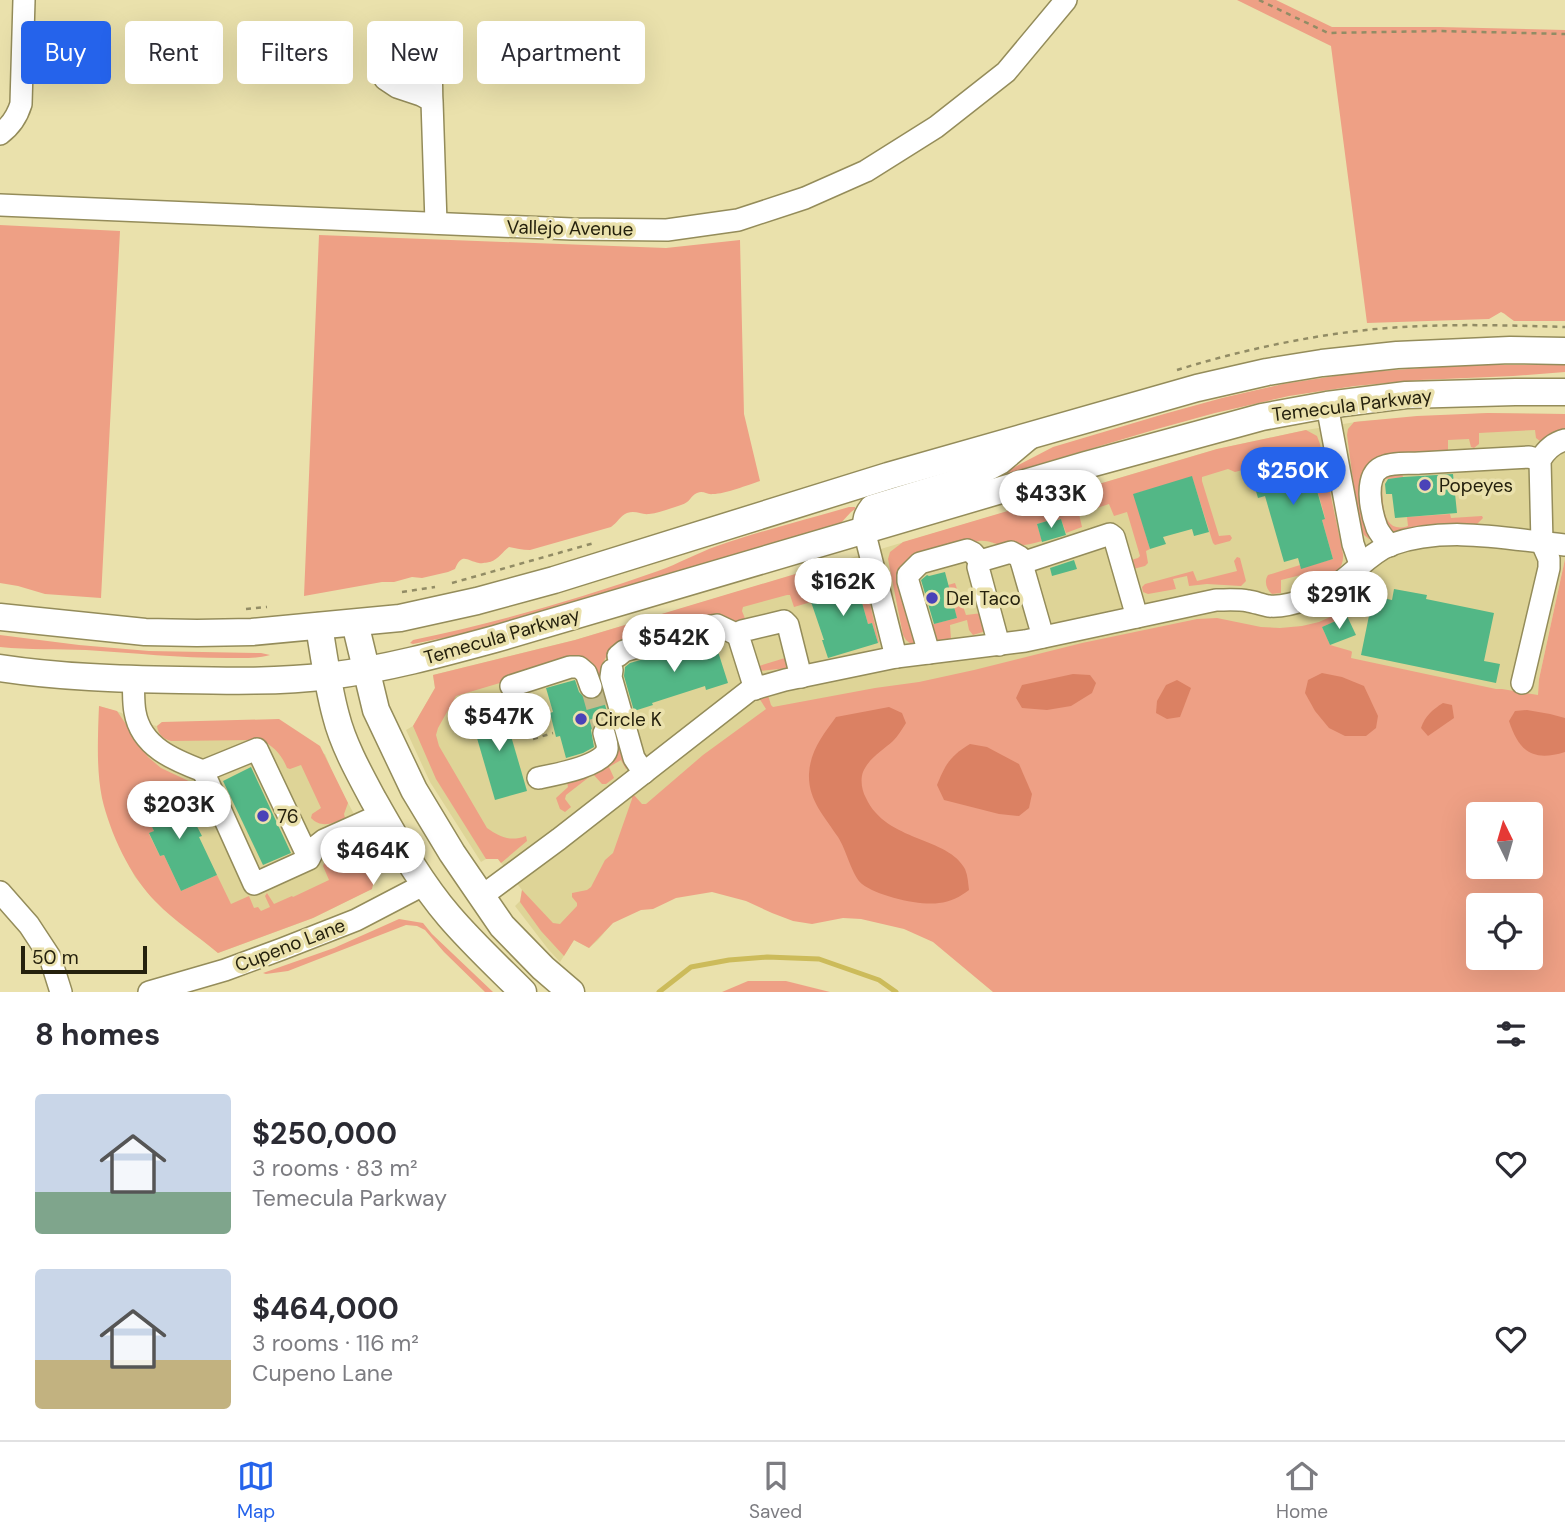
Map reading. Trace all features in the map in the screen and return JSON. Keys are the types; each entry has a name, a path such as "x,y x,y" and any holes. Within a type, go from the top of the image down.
{"main road":[{"name":"Temecula Parkway","path":"0,617 145,632 252,632 400,618 554,580 888,476 1197,388 1267,372 1397,355 1510,350 1565,351"},
{"name":"Temecula Parkway","path":"0,668 32,673 133,679 219,681 328,676 366,670 495,639 864,530 1262,417 1327,404 1406,395 1565,392"},
{"path":"355,623 376,710 414,790 452,853 502,926 571,992"},
{"path":"319,626 336,717 382,814 447,914 523,992"}],"street":[{"path":"0,134 18,115 21,104 24,0"},
{"name":"Vallejo Avenue","path":"0,205 572,229 667,230 738,220 805,198 866,171 936,127 1006,72 1066,0"},
{"path":"432,102 436,223"},
{"path":"1327,404 1353,544 1360,564"},
{"path":"896,657 864,530 864,514 871,506 986,471 1001,463 1034,435"},
{"path":"1522,683 1549,568 1549,559 1542,543 1540,460 1552,445 1565,440"},
{"path":"1390,546 1377,527 1370,488 1374,474 1382,467 1529,457 1540,460"},
{"path":"1022,563 1110,534 1114,537 1137,617"},
{"path":"482,896 739,698 755,689 896,657 999,645 1216,600 1256,594 1270,606 1300,601 1327,592 1360,564 1390,546 1427,536 1452,534 1565,545"},
{"path":"929,653 908,575 920,563 967,550 980,561"},
{"path":"980,561 1011,552 1020,557 1043,637"},
{"path":"980,561 978,567 999,645"},
{"path":"738,635 742,631 784,621 788,625 801,677"},
{"path":"644,773 634,758 611,677 615,663 624,651 717,625 738,635 755,689"},
{"path":"511,687 570,667 579,667 586,673 591,687"},
{"path":"133,679 135,713 139,727 147,739 169,758 203,771 257,749 309,859"},
{"path":"538,778 602,758 608,747 604,733"},
{"path":"203,771 254,884 309,859 315,847 324,840 382,814"},
{"name":"Cupeno Lane","path":"149,992 225,970 293,944 356,919 425,884"},
{"path":"0,892 29,925 50,957 61,992"}],"path":[{"path":"1259,0 1328,33 1439,31 1565,34"},
{"path":"533,739 552,733"}],"shaded area":[{"path":"1237,0 1276,0 1332,27 1565,30 1565,321 1514,321 1501,312 1489,319 1367,323 1331,46"},
{"path":"0,225 120,231 101,598 45,594 0,583"},
{"path":"319,235 666,248 740,240 744,414 760,481 718,494 699,492 684,504 657,513 627,513 611,527 530,550 509,547 490,562 463,559 455,569 448,572 304,596"},
{"path":"1463,365 1565,365 1565,372 1420,380 1289,396 1157,429 879,512 1005,472 1053,447 1222,398 1283,384 1354,373"},
{"path":"1488,413 1565,414 1565,559 1539,679 1538,705 777,729 598,940 589,948 574,940 560,962 515,906 520,901 522,890 498,859 481,862 430,782 406,730 413,726 435,688 433,675 575,640 1217,449 1362,421"},
{"path":"1488,413 1565,414 1565,436 1540,441 1536,438 1535,430 1479,433 1479,444 1474,448 1471,447 1469,439 1448,440 1448,450 1401,453 1372,460 1363,473 1362,485 1373,539 1364,535 1359,525 1347,435 1354,422"},
{"path":"1306,430 1317,436 1320,444 1343,554 1341,567 1325,580 1317,571 1281,580 1281,593 1272,594 1266,585 1268,575 1333,559 1322,520 1325,518 1319,496 1309,474 1313,472 1305,448 1245,466 1246,469 1235,472 1228,469 1202,477 1219,536 1230,535 1230,541 1215,545 1213,543 1192,477 1134,494 1150,549 1146,551 1148,563 1145,566 1133,569 1131,560 1140,556 1127,512 1114,516 1109,504 1079,514 1082,527 1066,533 1061,519 1037,524 1042,541 1012,546 979,541 918,558 917,643 911,644 903,635 888,559 890,552 903,542 1217,449"},
{"path":"1402,471 1403,478 1385,479 1382,483 1385,515 1393,526 1408,526 1407,517 1450,514 1451,518 1483,518 1476,525 1434,524 1393,533 1379,516 1381,476"},
{"path":"849,507 855,509 840,524 554,610 457,635 410,643 413,640 567,601 658,571 733,541"},
{"path":"1237,557 1240,558 1246,581 1241,586 1189,586 1187,576 1173,579 1176,589 1148,594 1143,592 1142,587 1145,584 1193,571 1197,581 1237,571 1234,561"},
{"path":"1565,559 1565,992 993,992 933,942 904,929 861,919 843,918 812,924 793,921 746,901 712,892 676,898 653,909 641,910 613,923 589,948 574,940 564,956 520,902 522,890 553,923 560,924 577,906 572,893 591,887 605,860 613,853 632,797 634,795 642,804 646,804 703,755 766,709 759,698 768,695 773,707 919,682 1197,619 1217,618 1261,627 1302,626 1337,614 1334,602 1339,602 1347,616 1322,627 1330,645 1351,651 1351,658 1496,689 1538,695 1539,679"},
{"path":"842,560 855,564 863,574 878,643 872,623 868,624 858,578 808,593 811,602 794,607 790,595 787,595 743,607 746,621 743,623 724,621 613,653 609,651 602,665 608,668 630,765 626,769 621,760 609,767 614,778 606,784 602,784 593,774 566,795 565,799 571,807 565,812 560,809 556,798 568,787 566,778 614,730 601,684 591,675 517,678 456,696 438,728 436,735 439,746 487,828 505,838 526,836 527,841 501,863 498,859 486,859 436,779 413,726 435,688 433,675 575,640"},
{"path":"955,583 966,615 982,613 986,631 973,635 967,620 950,625 951,639 939,641 933,637 929,625 957,618 948,585"},
{"path":"0,635 149,651 270,655 209,658 11,648 0,647"},
{"path":"785,658 788,668 760,671 759,666"},
{"path":"1322,673 1364,686 1378,716 1376,728 1366,736 1345,736 1329,728 1305,693 1308,680"},
{"path":"1073,674 1090,675 1096,683 1092,693 1071,706 1047,710 1022,708 1016,698 1022,685"},
{"path":"1177,680 1191,688 1180,717 1167,719 1156,713 1157,701 1166,685"},
{"path":"1443,703 1452,705 1454,718 1428,736 1421,728 1429,714"},
{"path":"99,706 122,713 127,720 157,726 162,722 179,722 325,754 336,781 378,858 372,889 313,918 218,953 155,901 135,877 121,850 102,797"},
{"path":"99,706 117,711 148,757 161,768 198,788 186,795 182,787 142,806 154,831 149,834 160,856 164,855 181,891 217,875 231,904 249,896 254,908 258,907 261,911 270,907 265,896 267,893 274,904 329,880 323,866 327,856 360,840 361,844 368,845 376,854 372,889 313,918 218,953 156,902 138,880 122,853 110,825 100,787"},
{"path":"889,707 902,713 906,723 895,739 872,758 866,767 862,778 863,792 875,812 888,823 946,851 965,869 969,890 947,902 931,904 910,901 888,896 862,884 811,792 809,774 812,758 836,717"},
{"path":"1527,710 1565,718 1565,752 1544,756 1529,752 1523,747 1509,721 1515,711"},
{"path":"279,719 320,746 348,803 345,818 323,824 311,818 312,814 321,808 301,765 287,768 277,751 265,742 171,741 161,736 157,726 162,722"},
{"path":"970,744 987,747 1019,764 1032,794 1029,808 1019,816 999,814 944,800 937,785 943,772 953,757"},
{"path":"399,919 423,923 493,992 485,992 425,930 406,925 288,971 263,973 334,948"},
{"path":"748,981 786,981 830,992 722,992"}],"building":[{"path":"1305,448 1333,559 1301,569 1298,558 1284,562 1265,496 1258,498 1248,465"},
{"name":"Popeyes","path":"1453,474 1457,513 1395,518 1392,494 1386,494 1385,484 1388,479"},
{"path":"1192,476 1209,532 1194,536 1192,529 1163,537 1166,544 1150,549 1133,494"},
{"path":"1061,519 1066,535 1042,542 1037,524"},
{"path":"1074,560 1077,569 1052,576 1050,568"},
{"name":"Del Taco","path":"945,572 957,618 934,624 921,580 927,575"},
{"path":"858,578 868,624 872,623 878,643 828,658 808,593"},
{"path":"1394,589 1427,595 1426,599 1494,613 1484,661 1500,664 1496,683 1361,655 1373,596 1392,600"},
{"path":"1347,616 1356,635 1330,645 1322,627"},
{"path":"714,639 728,683 706,690 705,686 634,711 624,676 625,667 630,663"},
{"name":"Circle K","path":"575,680 579,692 586,699 596,699 602,694 610,722 602,720 591,730 594,747 566,758 560,736 556,737 546,688"},
{"path":"502,705 527,791 495,800 470,714"},
{"path":"251,767 291,853 263,865 223,781"},
{"path":"176,790 202,836 199,837 217,875 181,891 164,855 160,856 149,833 154,831 142,806"}],"waterway":[{"path":"659,992 691,967 767,957 819,959 879,980 896,992"}],"tunnel":[{"path":"591,687 604,733"}],"place":[{"name":"Popeyes","path":"1425,485"},
{"name":"Del Taco","path":"932,598"},
{"name":"Circle K","path":"581,719"},
{"name":"76","path":"263,816"}]}
